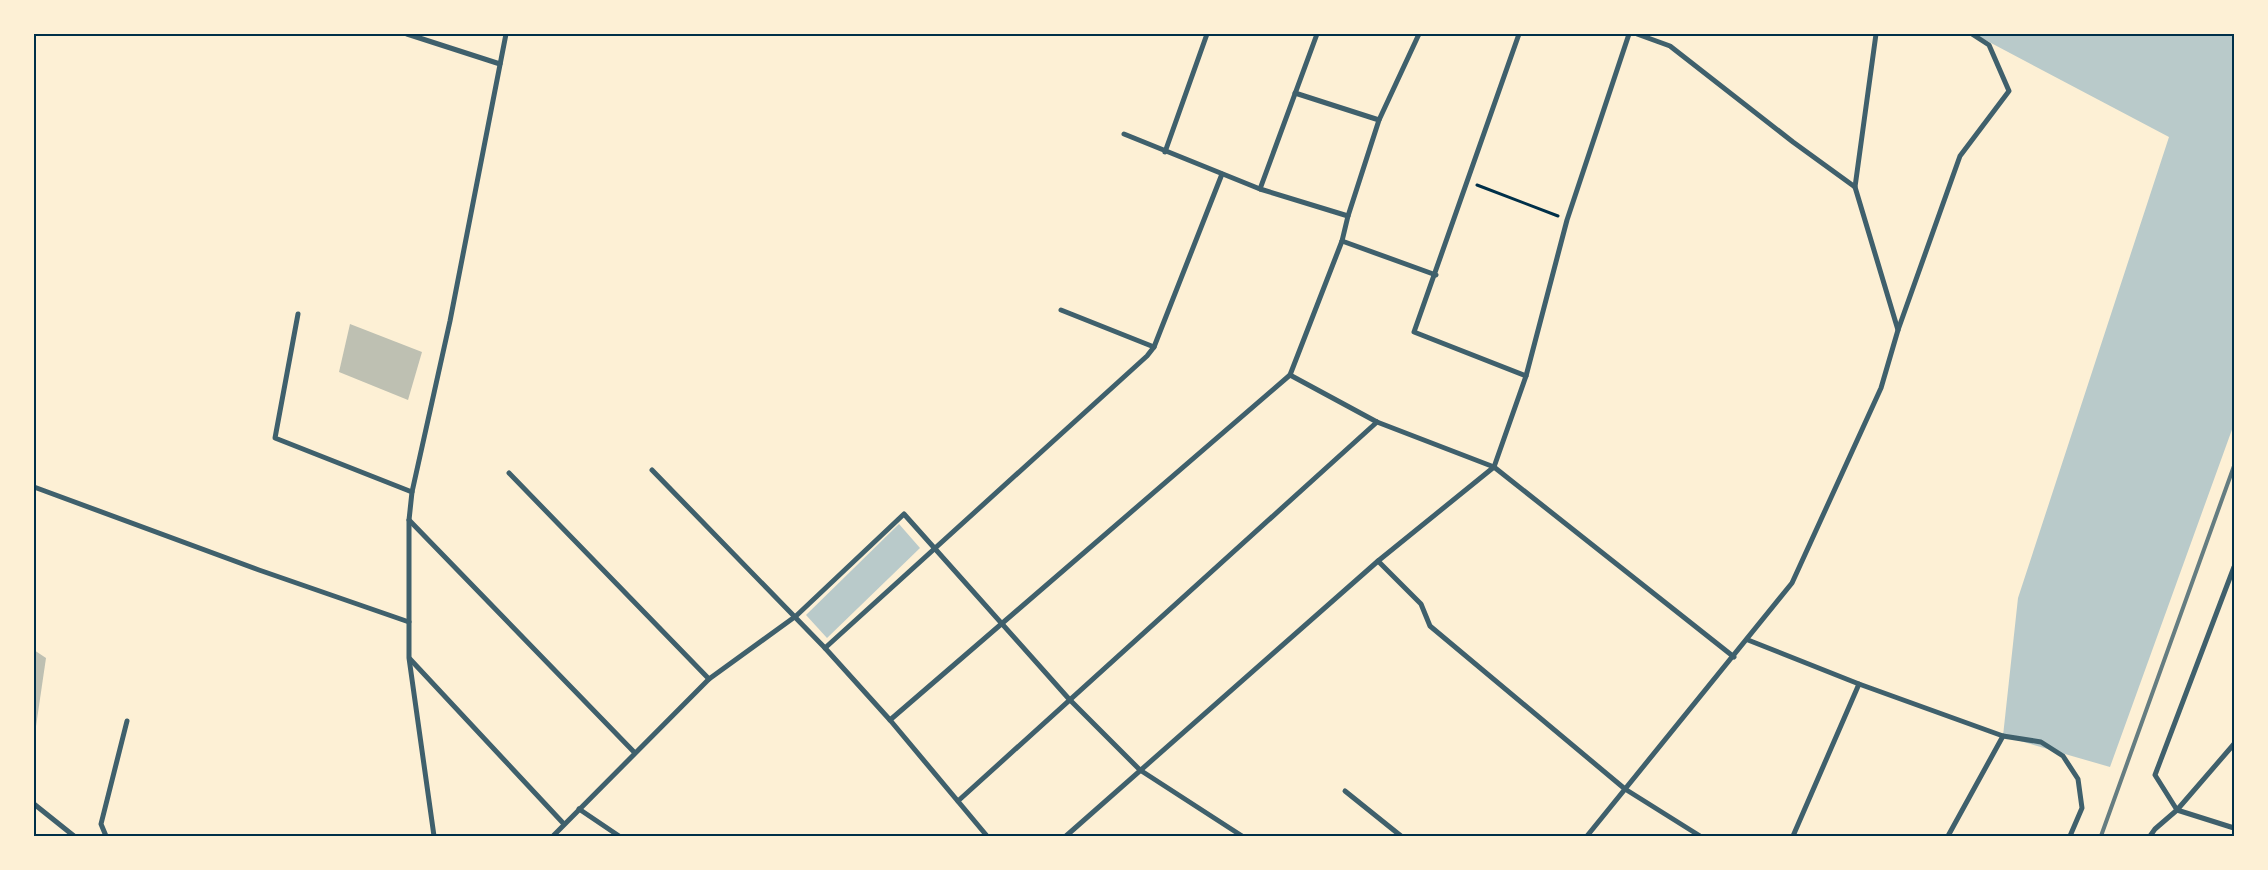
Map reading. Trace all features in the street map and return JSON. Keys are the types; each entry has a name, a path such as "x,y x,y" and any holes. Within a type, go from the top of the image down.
{"street":[{"path":"407,34 500,64"},
{"path":"434,836 409,658 409,520 412,492 450,321 506,34"},
{"path":"1164,152 1207,34"},
{"path":"1260,189 1317,34"},
{"path":"890,720 1004,624 1290,375 1342,241 1348,216 1379,120 1419,34"},
{"path":"1519,34 1436,275 1414,332 1526,376"},
{"path":"1066,836 1378,561 1494,467 1526,376 1567,220 1630,34"},
{"path":"1637,34 1670,46 1793,142 1855,187"},
{"path":"1876,34 1855,187 1898,330"},
{"path":"1587,836 1748,640 1792,583 1881,388 1898,330 1960,156 2009,91 1989,45 1972,34"},
{"path":"1295,93 1379,120"},
{"path":"1124,134 1164,152 1260,189 1348,216"},
{"path":"825,648 1140,362 1154,347 1222,174"},
{"path":"1342,241 1436,275"},
{"path":"1061,310 1154,347"},
{"path":"298,314 275,438 412,492"},
{"path":"1290,375 1376,422 1494,467 1734,657"},
{"path":"958,801 1376,422"},
{"path":"652,470 796,616 890,720 987,836"},
{"path":"508,473 708,679"},
{"path":"34,487 159,534 409,622"},
{"path":"552,836 708,679 796,616 904,514 934,550 1004,624 1069,699 1140,770 1242,836"},
{"path":"409,520 634,752"},
{"path":"1378,561 1421,604 1430,626 1625,789 1700,836"},
{"path":"2234,567 2155,776 2177,810 2234,828"},
{"path":"1748,640 1858,684 2003,736 2041,742 2063,756 2078,779 2082,808 2070,836"},
{"path":"409,658 563,823"},
{"path":"1793,836 1858,684"},
{"path":"106,836 102,824 127,721"},
{"path":"1948,836 2003,736"},
{"path":"2150,836 2154,829 2177,810 2234,744"},
{"path":"1345,791 1401,836"},
{"path":"34,804 74,836"},
{"path":"579,809 619,836"}],"path":[{"path":"1468,181 1567,220"}],"shaded area":[{"path":"1974,34 2234,34 2234,424 2110,767 2003,736 2018,598 2169,137"},
{"path":"899,524 920,548 827,638 806,615"}],"building":[{"path":"350,324 422,352 408,400 339,372"},
{"path":"34,650 46,658 35,733 34,733"}],"railway":[{"path":"2101,836 2234,466"}]}
